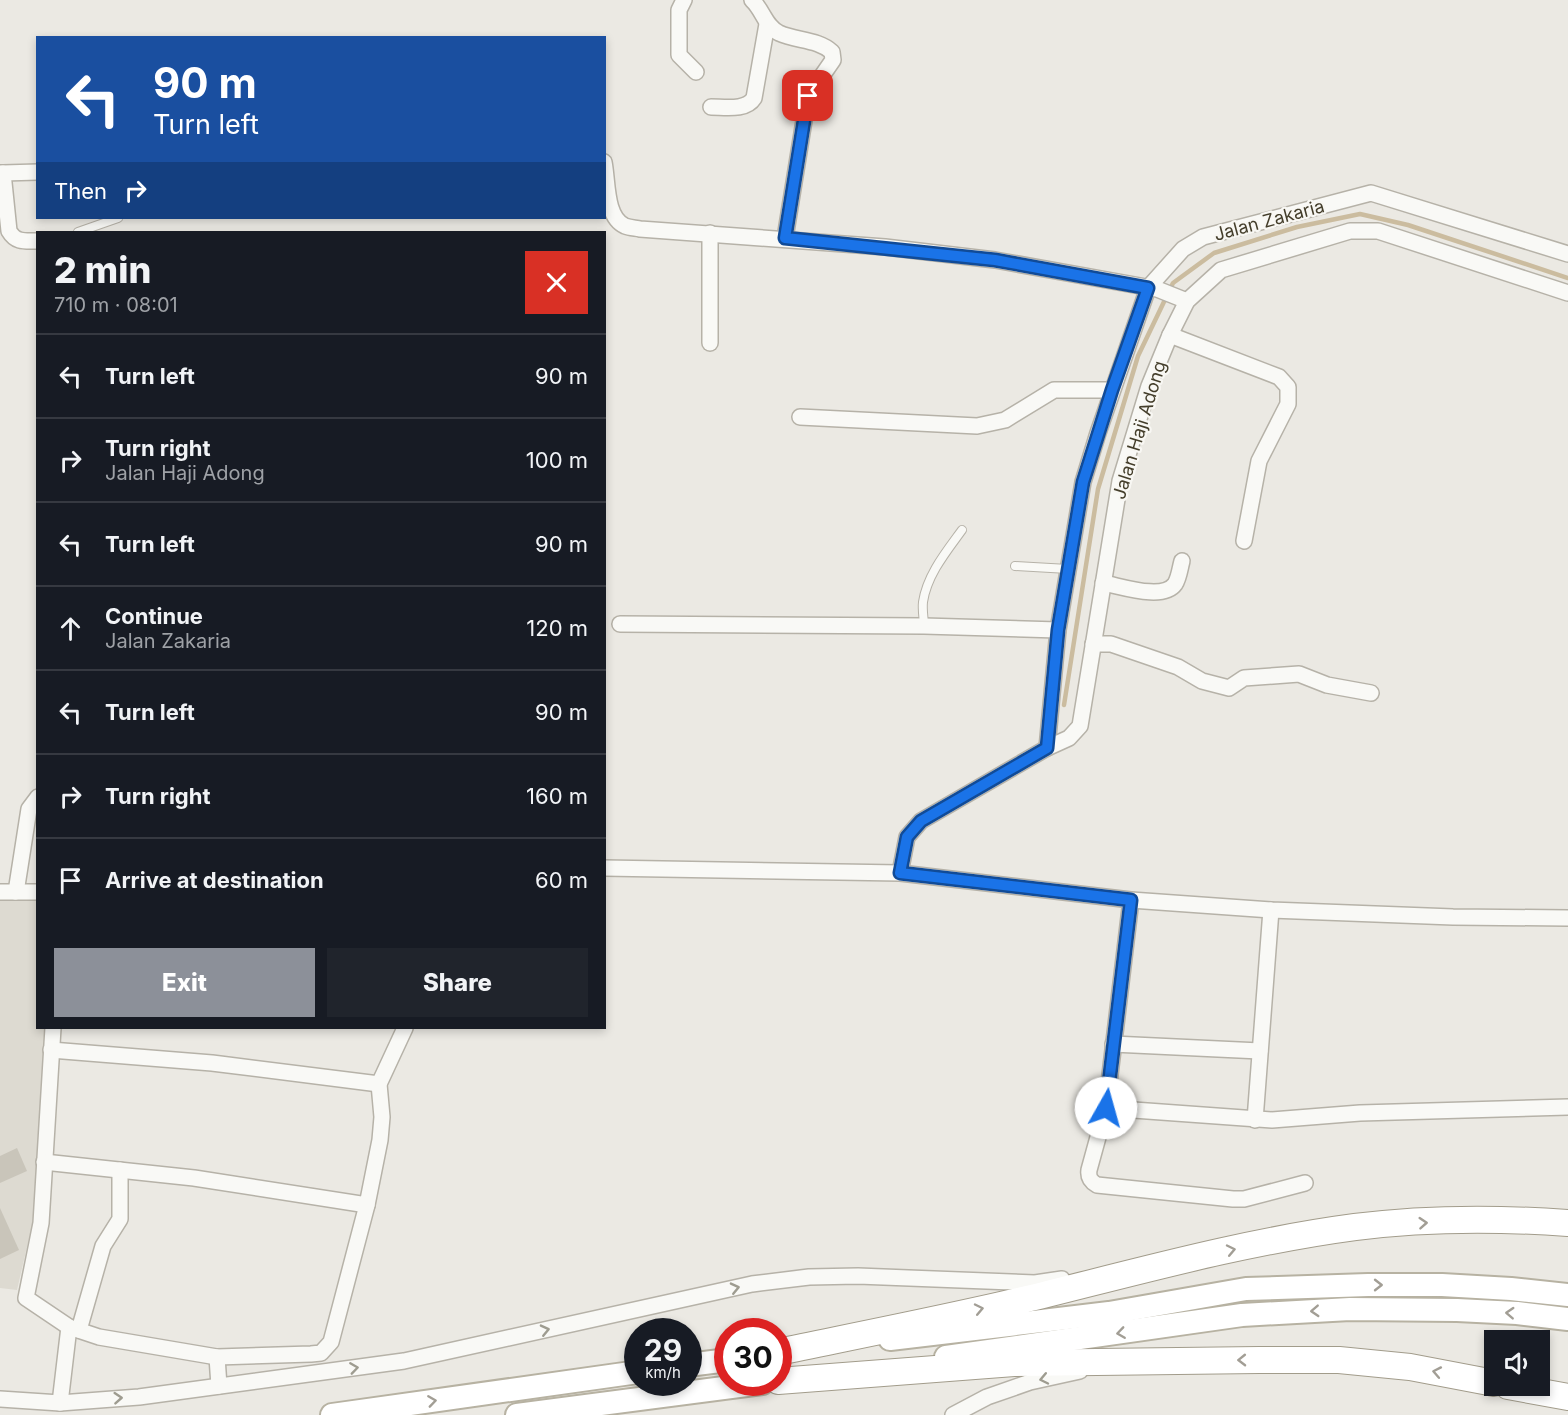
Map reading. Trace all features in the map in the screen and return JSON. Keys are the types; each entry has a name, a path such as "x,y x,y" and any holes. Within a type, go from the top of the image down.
{"highway":[{"path":"792,1350 1020,1300 1192,1258 1295,1237 1357,1227 1446,1221 1518,1219 1568,1222"},
{"path":"792,1380 1014,1364 1339,1360 1410,1367 1484,1381"},
{"path":"1550,1394 1568,1397"}],"main road":[{"path":"792,1351 1108,1313 1246,1289 1442,1284 1568,1295"},
{"path":"792,1379 1242,1316 1350,1309 1457,1310 1517,1313 1568,1319"},
{"path":"332,1415 624,1374"},
{"path":"517,1415 714,1389"}],"street":[{"path":"684,0 679,10 679,55 696,72"},
{"path":"752,0 767,24 779,33 826,46 832,52 833,60 808,96 785,238"},
{"path":"711,107 744,107 751,104 767,24"},
{"path":"36,172 1,173 9,231 13,238 20,241 36,241"},
{"path":"606,174 612,210 616,219 625,226 640,229 785,238 995,260 1153,289 1183,300"},
{"name":"Jalan Zakaria","path":"1047,748 1058,630 1083,482 1112,390 1153,289 1184,249 1203,237 1371,193 1568,254"},
{"name":"Jalan Haji Adong","path":"900,873 907,837 921,821 1047,748 1069,738 1080,726 1120,481 1149,386 1183,300 1221,270 1350,231 1377,231 1568,293"},
{"path":"710,233 710,343"},
{"path":"1170,335 1279,377 1288,387 1288,404 1259,461 1244,540"},
{"path":"800,417 977,426 1005,420 1054,390 1112,390"},
{"path":"1103,583 1154,592 1168,590 1176,582 1182,561"},
{"path":"620,624 924,626 1058,630"},
{"path":"1093,644 1111,645 1178,667 1202,681 1229,688 1244,678 1299,674 1328,686 1371,693"},
{"path":"16,892 28,809 36,799"},
{"path":"606,868 900,873 1131,900 1271,910 1453,917 1568,918"},
{"path":"0,892 36,892"},
{"path":"1131,900 1106,1108 1088,1176 1097,1185 1233,1199 1244,1199 1305,1183"},
{"path":"1255,1120 1271,910"},
{"path":"53,1029 40,1223 26,1298 74,1328 99,1337 216,1357 321,1353 331,1342 367,1205 380,1140 382,1117 379,1084 405,1029"},
{"path":"1113,1044 1260,1051"},
{"path":"51,1050 212,1064 379,1084"},
{"path":"1106,1108 1255,1120 1360,1113 1568,1107"},
{"path":"44,1162 194,1178 367,1205"},
{"path":"60,1403 74,1328 102,1246 120,1219 120,1170"},
{"path":"0,1399 60,1403 139,1396 404,1361 752,1284 808,1277 858,1276 1035,1283 1192,1258"},
{"path":"321,1353 325,1372"},
{"path":"216,1357 219,1386"},
{"path":"953,1415 987,1397 1030,1382 1122,1362"}],"lane":[{"path":"81,231 115,219"},
{"path":"924,626 923,603 928,583 942,557 962,530"},
{"path":"1015,566 1068,569"}],"shaded area":[{"path":"0,900 36,901 36,1029 45,1029 45,1119 32,1225 17,1290 0,1288"}],"building":[{"path":"17,1148 27,1171 0,1183 0,1156"},
{"path":"0,1208 19,1250 0,1259"}],"waterway":[{"path":"1064,705 1098,489 1138,356 1173,283 1214,253 1297,227 1360,214 1408,225 1568,278"}],"route":[{"path":"808,96 785,238 995,260 1148,288 1083,482 1058,630 1047,748 921,821 907,837 900,873 1131,900 1106,1108"}]}
